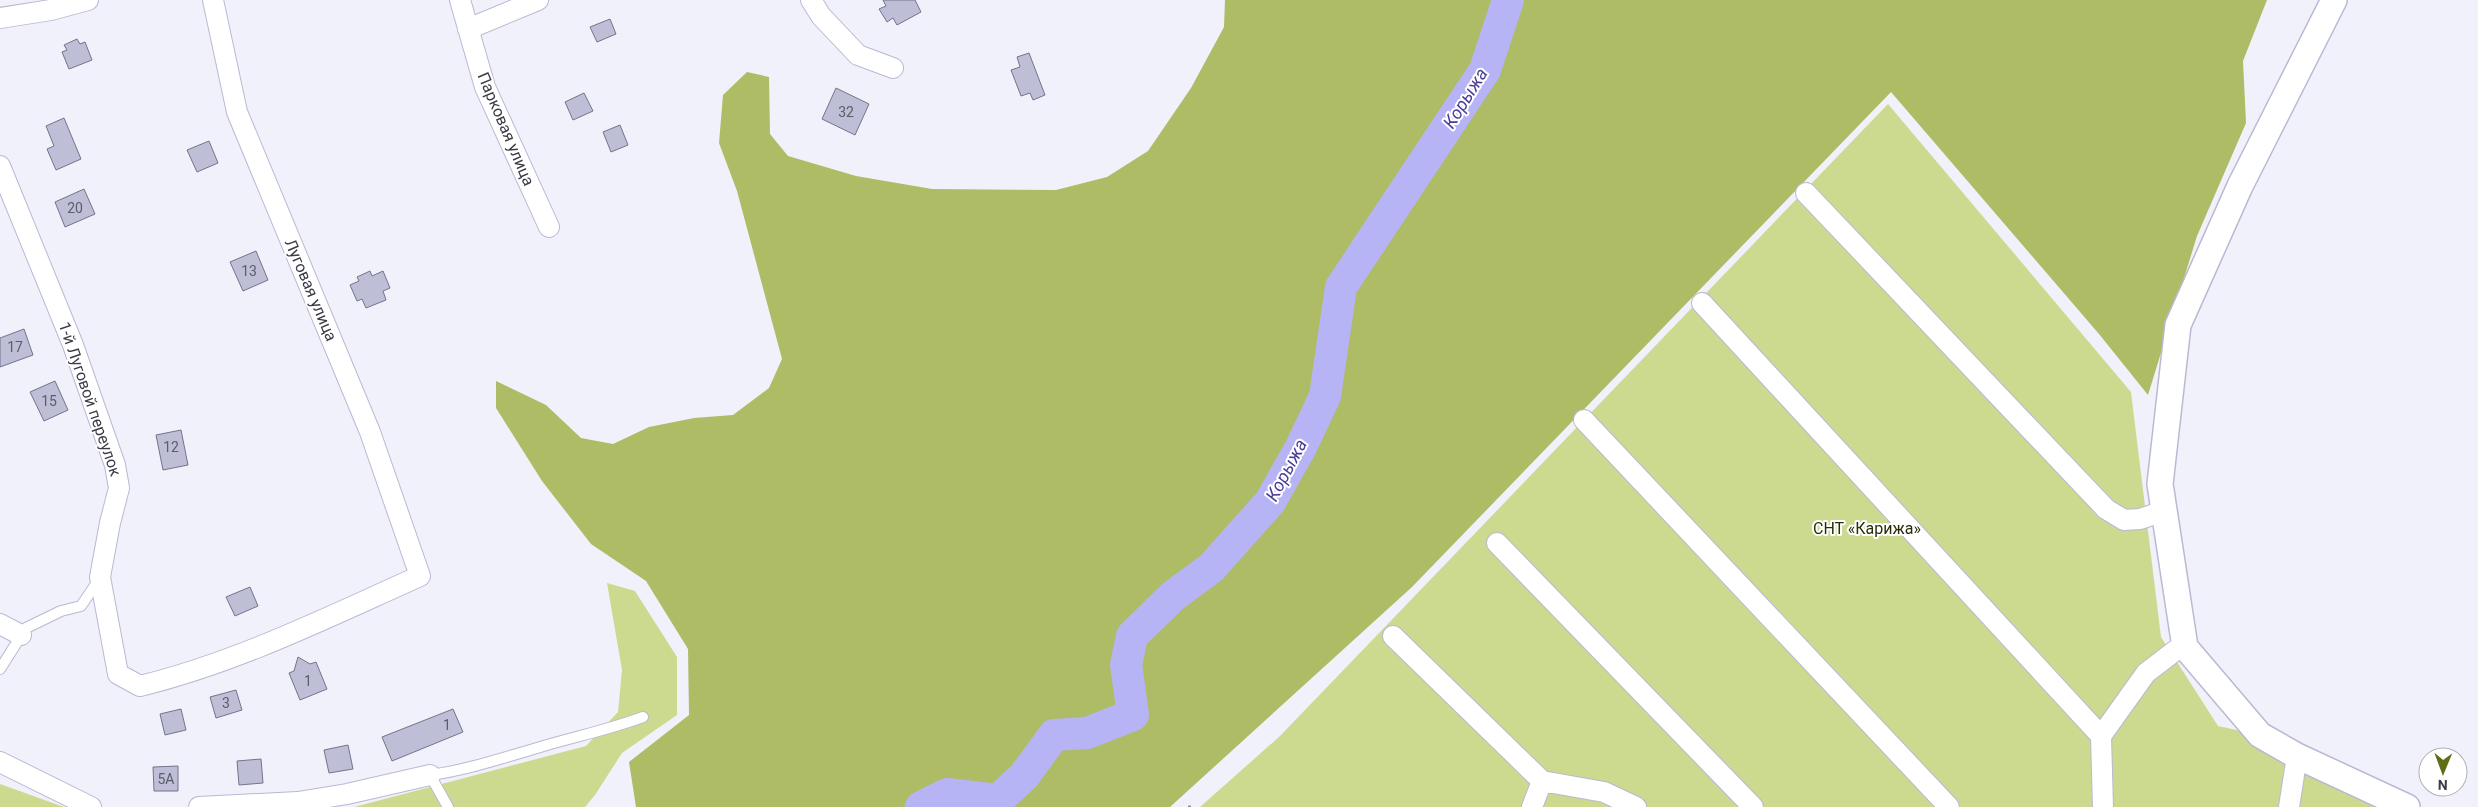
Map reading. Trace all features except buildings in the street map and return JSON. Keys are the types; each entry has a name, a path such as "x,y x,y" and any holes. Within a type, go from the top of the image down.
{"street":[{"path":"0,18 51,10 88,0"},
{"name":"Луговая улица","path":"213,0 237,112 370,432 420,576"},
{"name":"Парковая улица","path":"460,0 485,87 549,227"},
{"path":"468,29 538,0"},
{"path":"811,0 821,16 858,56 893,68"},
{"path":"2334,0 2240,186 2178,325 2160,484 2185,647 2260,735 2297,756 2407,807"},
{"name":"1-й Луговой переулок","path":"0,166 74,345 115,465 119,488 100,577 118,674 140,686 169,679 259,648 420,576"},
{"path":"1806,193 2106,509 2124,520 2140,519 2164,511"},
{"path":"1702,303 2101,736"},
{"path":"1584,420 1949,807"},
{"path":"1497,543 1753,807"},
{"path":"0,624 21,635"},
{"path":"1393,636 1542,781 1604,792 1636,807"},
{"path":"2103,807 2101,736 2146,673 2176,650 2185,647"},
{"path":"2290,807 2297,756"},
{"path":"0,762 91,807"},
{"path":"199,807 345,800 430,775"},
{"path":"1532,807 1542,781"}],"lane":[{"path":"0,669 26,628 61,611 81,606 100,577"},
{"path":"449,807 430,775 456,772 540,747 607,730 643,717"}],"green space":[{"path":"1225,0 2267,0 2243,61 2246,123 2197,236 2148,395 2099,334 1891,92 1412,587 1170,807 636,807 629,762 689,715 688,649 646,581 591,544 542,481 496,408 496,381 546,405 581,438 613,444 649,427 694,418 733,415 769,388 782,359 737,191 719,143 723,95 747,72 769,77 770,134 788,156 856,176 932,189 1056,190 1107,177 1148,151 1191,88 1224,27"},
{"name":"СНТ «Карижа»","path":"1888,104 2131,392 2161,637 2218,726 2260,735 2407,807 1200,807 1280,736"},
{"path":"607,583 635,591 677,657 677,715 622,753 585,807 354,807 586,746 618,712 622,670"},
{"path":"0,784 64,807 0,807"}],"waterway":[{"name":"Корыжа","path":"921,807 947,794 998,800 1024,776 1054,735 1087,733 1133,715 1126,665 1132,636 1173,596 1211,568 1270,502 1301,447 1325,396 1341,287 1485,70 1508,0"}]}
